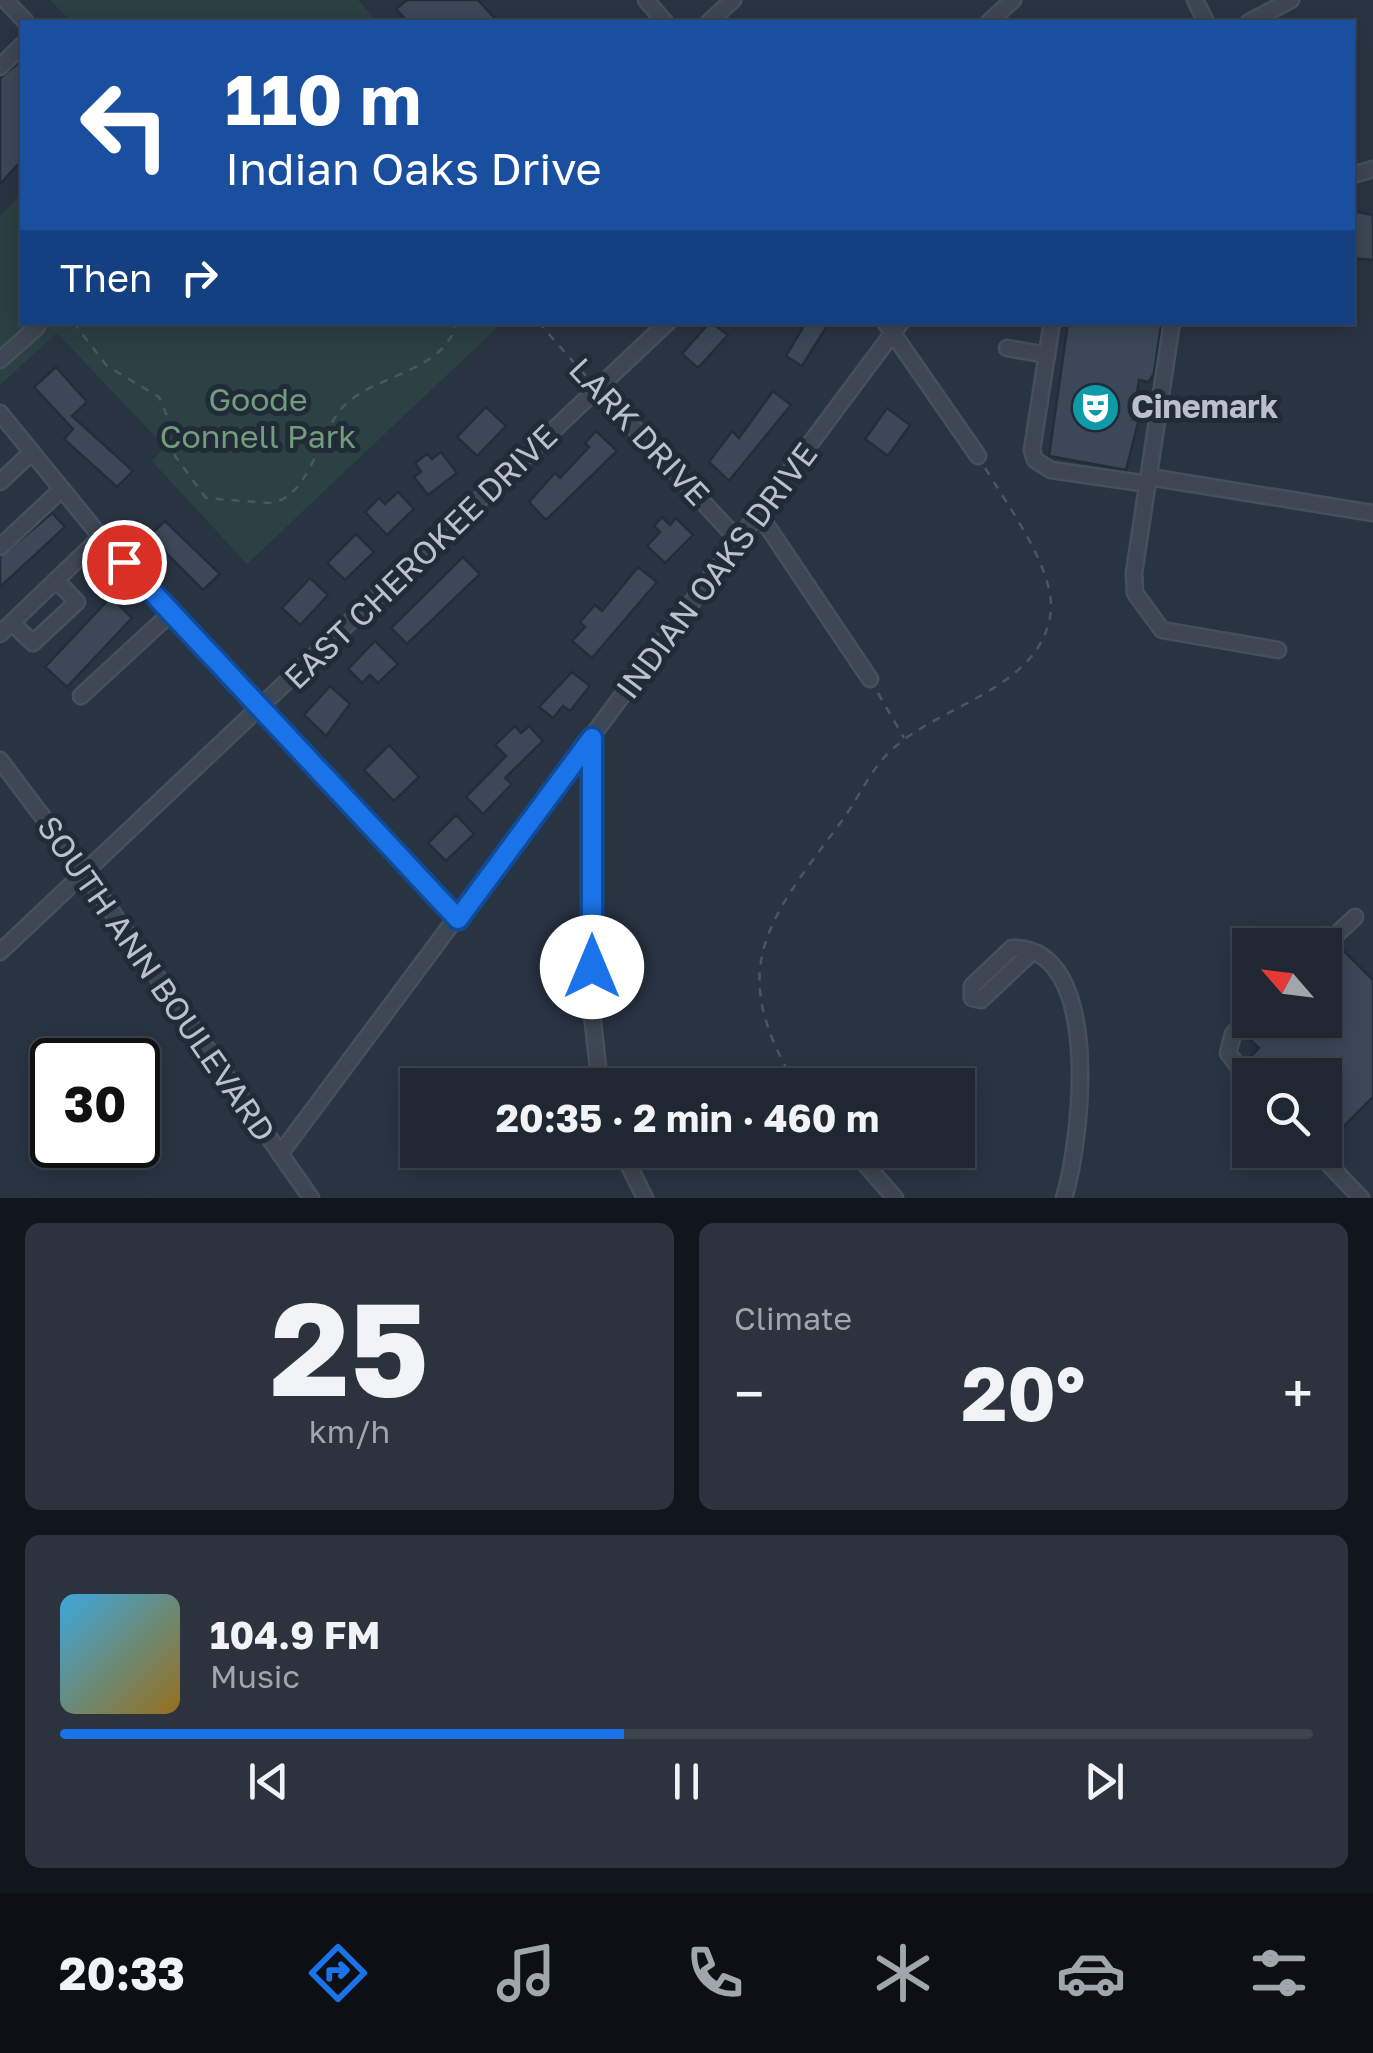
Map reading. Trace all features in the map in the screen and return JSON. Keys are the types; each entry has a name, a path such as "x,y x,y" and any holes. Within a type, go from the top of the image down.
{"street":[{"path":"5,0 24,20"},
{"path":"646,0 663,20"},
{"path":"711,20 733,0"},
{"path":"990,20 1013,0"},
{"path":"1253,20 1290,0"},
{"name":"EAST CHEROKEE DRIVE","path":"0,952 665,325"},
{"path":"1052,325 1032,450 1035,460 1051,470 1373,513"},
{"path":"1172,325 1133,584 1157,626 1170,632 1278,650"},
{"path":"893,326 978,456"},
{"name":"INDIAN OAKS DRIVE","path":"280,1154 740,542 893,326"},
{"path":"0,360 37,327"},
{"path":"1007,348 1047,354"},
{"name":"LARK DRIVE","path":"598,389 740,542"},
{"path":"0,413 170,613 458,919"},
{"path":"0,482 32,452"},
{"path":"0,547 62,489"},
{"path":"759,514 870,679"},
{"path":"0,634 101,536"},
{"path":"12,623 33,643 77,602 56,580"},
{"path":"81,696 170,613"},
{"path":"592,738 591,1005 598,1068"},
{"name":"SOUTH ANN BOULEVARD","path":"0,760 85,872 311,1198"},
{"path":"1342,929 1355,917"},
{"path":"1032,952 1061,977 1074,998 1076,1118 1064,1198"},
{"path":"630,1168 645,1198"},
{"path":"868,1168 895,1198"},
{"path":"1332,1168 1361,1198"}],"path":[{"path":"75,325 107,366 159,397 174,432 175,456 206,498 248,503 278,502 297,488 338,412 351,399 424,363 445,344 455,325"},
{"name":"LARK DRIVE","path":"541,325 598,389"},
{"path":"786,1068 763,1017 762,948 781,903 880,764 904,740 1020,666 1042,637 1050,617 1046,575 978,456"},
{"path":"870,679 904,740"}],"green space":[{"path":"50,0 358,0 376,20 70,20"},
{"name":"Goode Connell Park","path":"20,195 20,325 500,325 247,564 152,461 165,447 57,333 0,385 0,216"}],"building":[{"path":"407,0 478,0 496,20 406,20 396,9"},
{"path":"20,62 20,162 0,184 0,78"},
{"path":"1355,212 1373,215 1373,260 1355,258"},
{"path":"707,325 728,335 698,368 682,354"},
{"path":"804,325 827,326 802,366 786,356"},
{"name":"Cinemark","path":"1068,325 1161,325 1154,373 1149,382 1139,380 1133,419 1139,419 1126,470 1049,456"},
{"path":"56,367 87,402 72,416 133,471 117,487 64,439 73,429 34,387"},
{"path":"773,391 791,405 729,481 709,462 732,431 739,438"},
{"path":"486,407 506,426 477,456 457,437"},
{"path":"887,408 910,425 888,456 865,439"},
{"path":"596,431 617,451 546,520 529,502 555,473 560,478 589,447 585,443"},
{"path":"441,452 457,473 428,495 414,477 421,472 415,463 427,454 432,459"},
{"path":"398,492 414,509 387,535 365,512 379,498 385,504"},
{"path":"52,513 65,527 0,587 0,557"},
{"path":"662,517 670,525 676,518 693,535 665,563 647,546 660,532 654,526"},
{"path":"165,521 220,574 203,590 149,536"},
{"path":"356,534 374,552 345,580 327,563"},
{"path":"463,557 480,574 407,644 391,628"},
{"path":"638,567 657,582 592,658 572,641 585,627 580,622 595,605 602,611"},
{"path":"310,578 328,595 300,625 282,608"},
{"path":"111,597 132,618 67,687 45,667"},
{"path":"375,641 398,664 378,683 370,675 362,683 348,669"},
{"path":"572,672 590,686 570,711 563,706 553,718 539,707"},
{"path":"330,686 350,704 326,736 304,715"},
{"path":"515,726 521,733 529,726 543,741 505,778 512,784 483,814 466,797 506,756 495,745"},
{"path":"389,745 419,777 394,801 364,770"},
{"path":"456,815 474,834 446,861 428,843"},
{"path":"1342,949 1373,980 1373,1097 1342,1128 1342,1058 1249,1058 1259,1048 1248,1038 1342,1038"}],"place":[{"name":"Cinemark","path":"1096,407"}],"route":[{"path":"124,562 458,919 592,738 592,967"}]}
